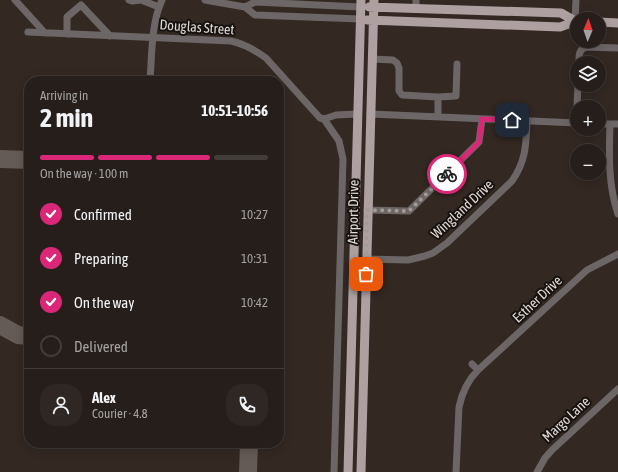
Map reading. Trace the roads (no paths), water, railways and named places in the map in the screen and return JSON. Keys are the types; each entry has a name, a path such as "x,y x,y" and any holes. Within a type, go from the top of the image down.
{"main road":[{"path":"360,3 561,13 570,18"},
{"name":"Airport Drive","path":"348,472 360,3"},
{"name":"Airport Drive","path":"360,472 374,4"},
{"path":"360,19 560,27 570,23"},
{"path":"606,22 618,23"},
{"path":"356,184 361,214 360,253 362,257 366,259"}],"street":[{"path":"15,0 46,33"},
{"path":"129,0 161,3 155,20 150,76"},
{"path":"205,0 245,7 255,15 360,19"},
{"path":"576,0 576,12"},
{"path":"245,7 255,2 360,3"},
{"path":"67,34 67,16 81,5 110,36"},
{"name":"Douglas Street","path":"28,32 231,41 249,47 266,58 282,76"},
{"path":"579,56 579,52 582,48 586,47 618,48"},
{"path":"372,60 393,60 397,63 399,68 399,91 402,94 438,97 456,96 457,64"},
{"name":"Douglas Street","path":"284,78 317,115 324,119 339,142 342,158 334,472"},
{"path":"438,97 438,117"},
{"path":"324,119 336,115 357,114"},
{"path":"370,114 570,122"},
{"path":"367,210 409,211 479,142 482,119"},
{"name":"Wingland Drive","path":"366,259 417,259 433,253 441,248 512,181 518,172 525,155 527,121"},
{"path":"606,124 618,124"},
{"path":"610,124 610,172 612,191 618,214"},
{"name":"Esther Drive","path":"456,472 459,407 469,380 587,270 618,254"},
{"path":"340,258 354,259"},
{"path":"472,364 478,370"},
{"name":"Margo Lane","path":"537,472 545,458 552,450 618,389"}]}
